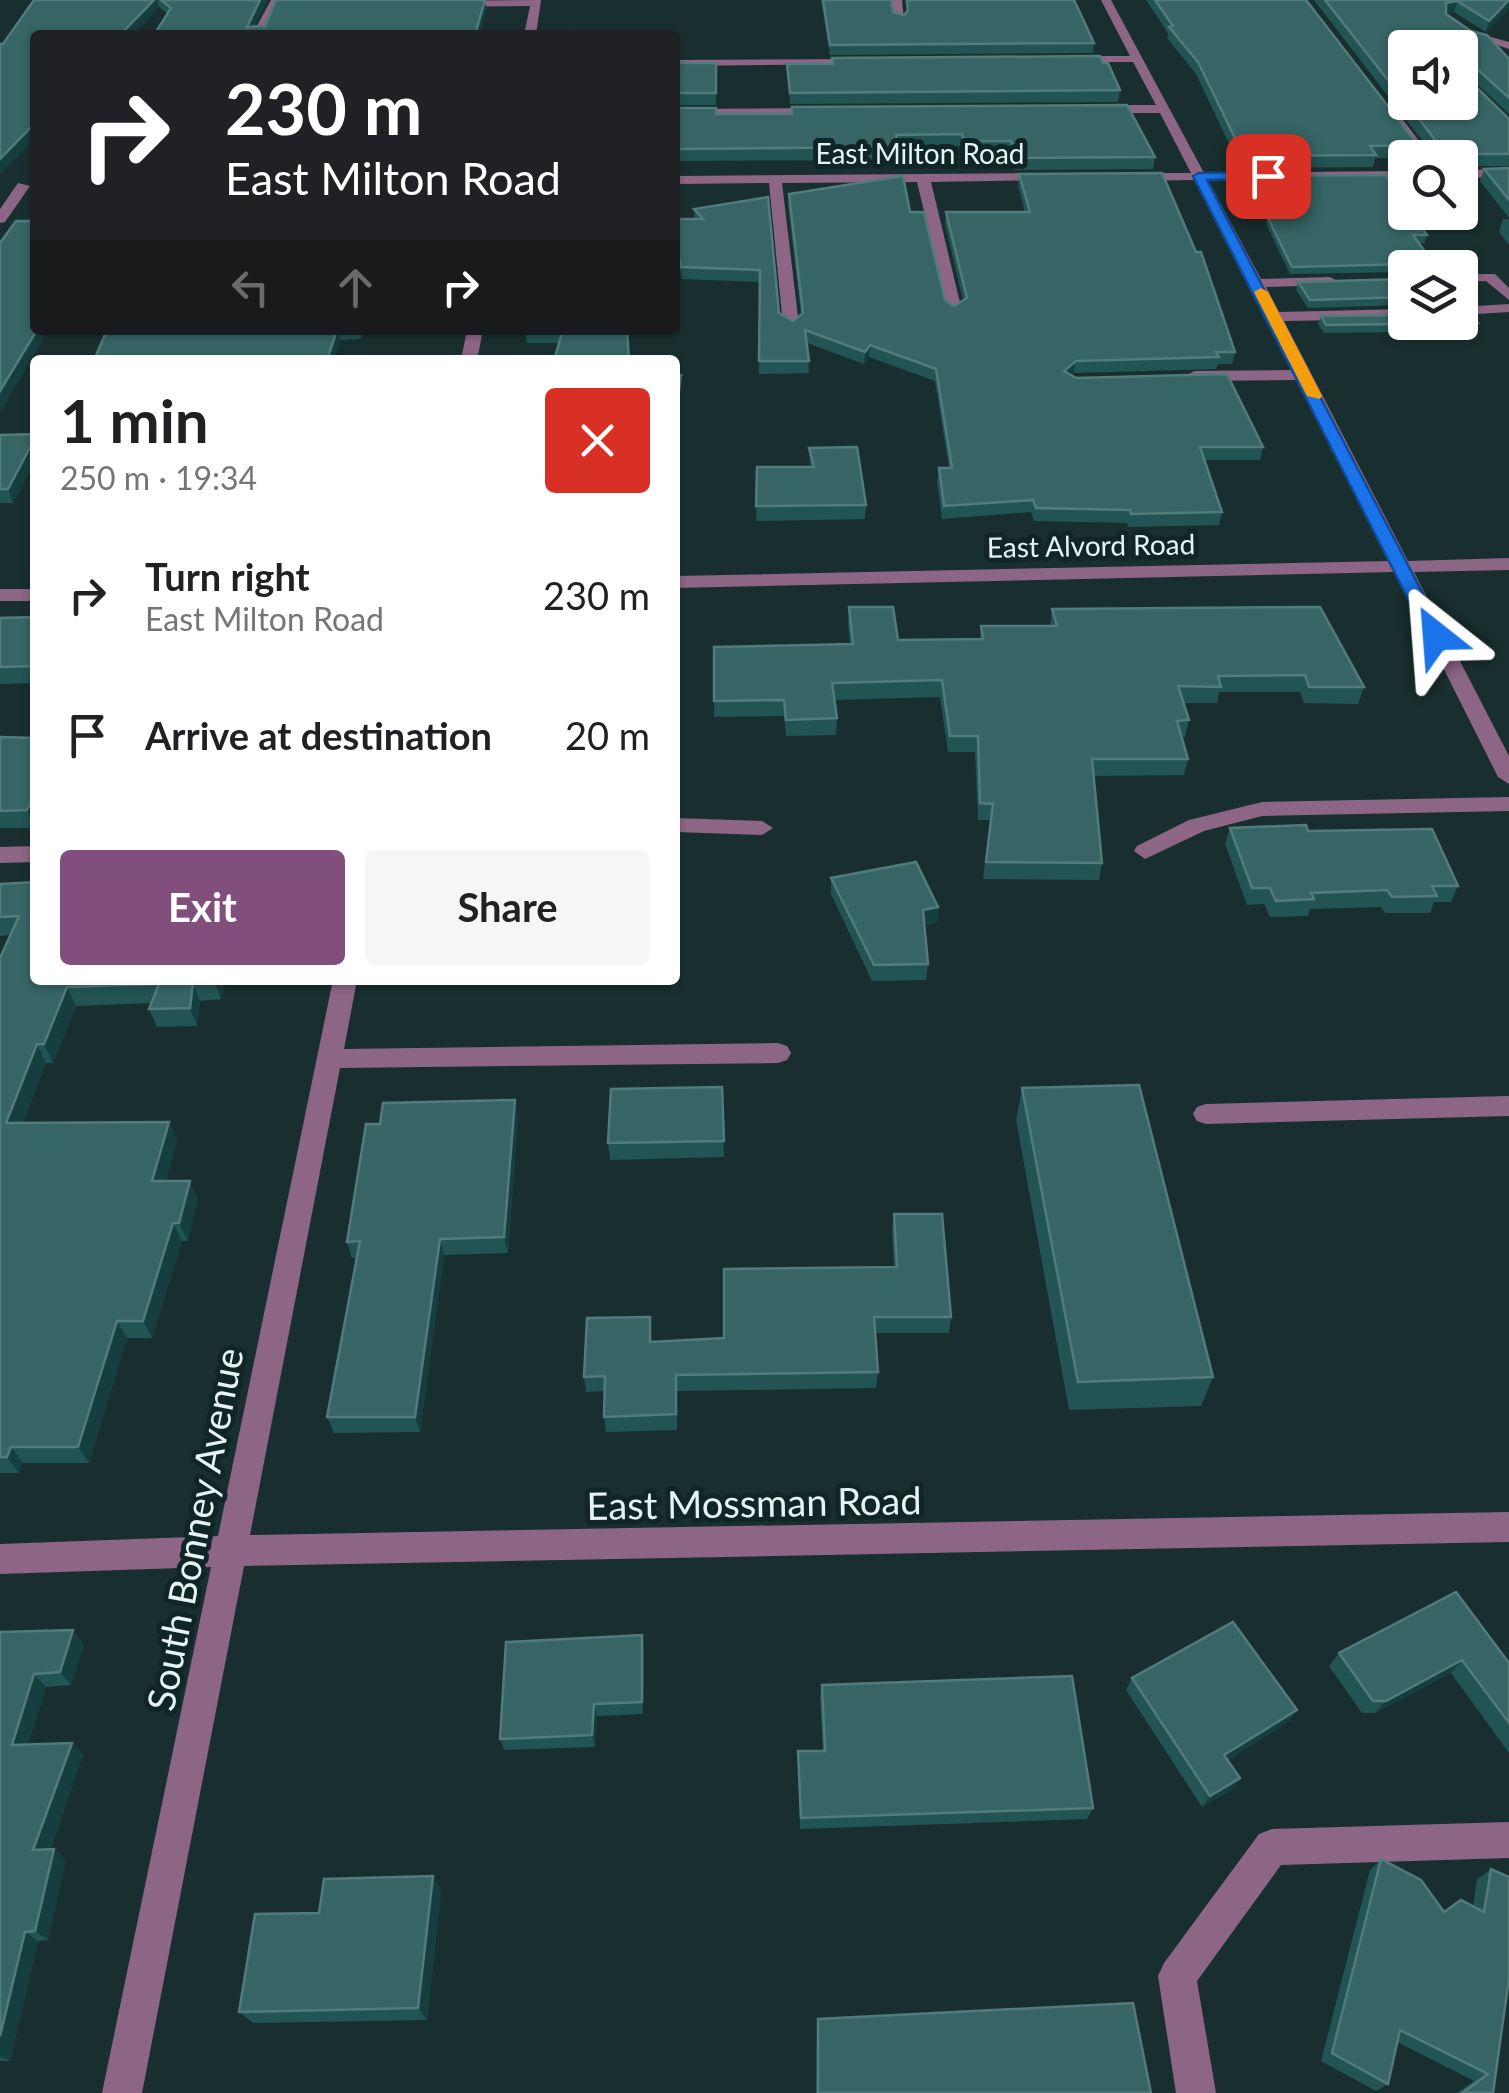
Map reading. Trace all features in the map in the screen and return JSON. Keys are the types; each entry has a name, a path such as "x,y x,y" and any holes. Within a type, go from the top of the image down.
{"street":[{"path":"261,30 276,0"},
{"path":"396,0 406,4 536,2 531,30"},
{"path":"897,0 900,19"},
{"path":"1106,0 1275,317 1509,777"},
{"path":"1451,23 1509,50"},
{"path":"1482,54 1509,50"},
{"path":"1062,60 1139,58"},
{"path":"680,63 888,61"},
{"path":"1086,109 1164,108"},
{"path":"680,113 832,112"},
{"path":"1478,174 1509,173"},
{"path":"1120,177 1388,175"},
{"name":"East Milton Road","path":"680,180 1061,177"},
{"path":"923,178 955,311"},
{"path":"775,180 791,325"},
{"path":"0,186 29,186"},
{"path":"0,218 29,186"},
{"path":"1478,277 1490,277 1509,296"},
{"path":"1256,283 1349,281"},
{"path":"1478,309 1509,308"},
{"path":"1275,317 1388,314"},
{"path":"1174,376 1304,375"},
{"name":"East Alvord Road","path":"680,582 1509,564"},
{"path":"0,595 30,594"},
{"path":"1145,851 1196,825 1262,809 1509,804"},
{"path":"680,825 762,828"},
{"path":"0,854 30,854"},
{"name":"South Bonney Avenue","path":"122,2093 344,985"},
{"path":"329,1059 778,1053"},
{"path":"1206,1114 1509,1106"},
{"name":"East Mossman Road","path":"0,1559 231,1551 1509,1527"},
{"path":"1196,2093 1178,1976 1272,1847 1509,1840"}],"building":[{"path":"34,0 154,0 125,30 30,30 30,128 0,159 3,44"},
{"path":"161,0 260,0 247,27 265,26 276,0 485,0 476,30 157,30 171,8"},
{"path":"823,0 891,0 893,12 904,15 908,11 907,0 1074,0 1094,43 830,45"},
{"path":"1155,0 1306,0 1388,106 1388,120 1399,120 1414,140 1388,140 1388,146 1370,146 1376,155 1248,156 1236,140 1198,62 1169,27 1173,26"},
{"path":"1325,0 1509,0 1489,21 1457,1 1446,3 1446,14 1470,30 1388,30 1388,80"},
{"path":"1478,33 1487,35 1509,59 1509,98 1478,70"},
{"path":"1100,56 1103,63 1108,63 1120,90 790,93 787,64 833,64 832,58"},
{"path":"680,63 716,63 716,93 680,93"},
{"path":"1478,89 1509,119 1509,154 1478,154 1478,140 1435,140 1420,120 1478,120"},
{"path":"1127,105 1155,157 1016,158 1011,141 964,141 962,134 896,135 898,147 680,149 680,108 716,108 716,114 792,114 792,107"},
{"path":"1509,168 1509,200 1484,169"},
{"path":"1162,173 1196,252 1201,252 1235,352 1216,352 1219,357 1076,361 1064,371 1076,378 1227,374 1263,447 1200,447 1222,512 1131,514 1130,510 1036,508 1033,500 944,506 939,468 952,468 936,369 870,345 865,352 805,330 809,361 759,361 760,270 681,267 680,219 703,219 694,209 768,197 779,313 793,321 803,313 789,194 903,176 910,212 924,212 945,300 954,306 967,298 946,212 1030,212 1019,174"},
{"path":"1385,175 1388,230 1424,230 1427,235 1413,235 1424,250 1388,250 1388,265 1292,267 1267,216 1278,216 1256,176"},
{"path":"16,221 30,221 30,335 34,335 0,391 0,243"},
{"path":"1388,279 1388,298 1310,300 1298,282"},
{"path":"1388,315 1388,324 1326,325 1321,316"},
{"path":"105,335 335,335 329,355 96,355"},
{"path":"562,335 627,335 629,355 556,355"},
{"path":"30,434 30,447 8,489 0,489 0,435"},
{"path":"857,447 866,505 756,506 757,467 814,467 809,448"},
{"path":"849,607 893,607 898,640 983,639 981,626 1057,626 1052,609 1320,607 1364,687 1309,687 1305,675 1218,676 1221,687 1178,686 1189,720 1177,721 1188,759 1092,759 1102,863 986,862 993,804 980,803 978,736 950,736 942,680 832,683 837,718 786,720 784,700 714,701 714,647 853,644"},
{"path":"30,617 30,666 0,667 0,618"},
{"path":"0,737 30,738 30,804 27,810 0,811"},
{"path":"1306,825 1308,831 1432,829 1458,886 1432,886 1437,896 1392,897 1387,890 1311,893 1314,899 1276,901 1270,888 1252,888 1230,828"},
{"path":"916,862 938,907 923,910 928,964 874,965 831,878"},
{"path":"30,882 30,985 128,985 67,987 44,1044 37,1044 6,1123 169,1122 152,1181 190,1181 143,1321 117,1321 78,1447 11,1447 7,1457 0,1457 0,958 19,916 0,917 0,884"},
{"path":"159,985 193,985 190,1008 149,1009"},
{"path":"1139,1085 1213,1377 1078,1382 1022,1088"},
{"path":"722,1087 724,1141 608,1143 611,1089"},
{"path":"515,1100 504,1237 440,1239 415,1417 327,1417 360,1241 347,1242 366,1124 380,1124 383,1103"},
{"path":"894,1214 942,1214 951,1317 874,1317 878,1372 676,1375 676,1414 604,1417 605,1376 584,1377 587,1318 650,1317 650,1342 724,1338 724,1269 897,1267"},
{"path":"1456,1592 1509,1663 1509,1723 1462,1660 1386,1701 1373,1701 1339,1653"},
{"path":"1233,1622 1297,1710 1224,1755 1240,1778 1210,1796 1132,1678"},
{"path":"73,1630 60,1672 34,1674 12,1745 72,1743 33,1850 54,1849 35,1931 25,1932 0,2036 0,1632"},
{"path":"642,1635 642,1702 594,1704 592,1735 500,1739 506,1642"},
{"path":"1072,1676 1093,1808 801,1818 798,1751 825,1751 822,1685"},
{"path":"1381,1859 1421,1880 1444,1912 1461,1900 1484,1912 1491,1869 1509,1877 1509,1978 1493,2093 1462,2093 1488,2074 1400,2030 1388,2084 1332,2053"},
{"path":"433,1876 418,2008 239,2012 255,1914 319,1913 324,1879"},
{"path":"1133,2003 1151,2093 818,2093 818,2019"}],"slow traffic":[{"path":"1261,292 1314,396"}],"route":[{"path":"1268,176 1199,176 1436,636"}]}
